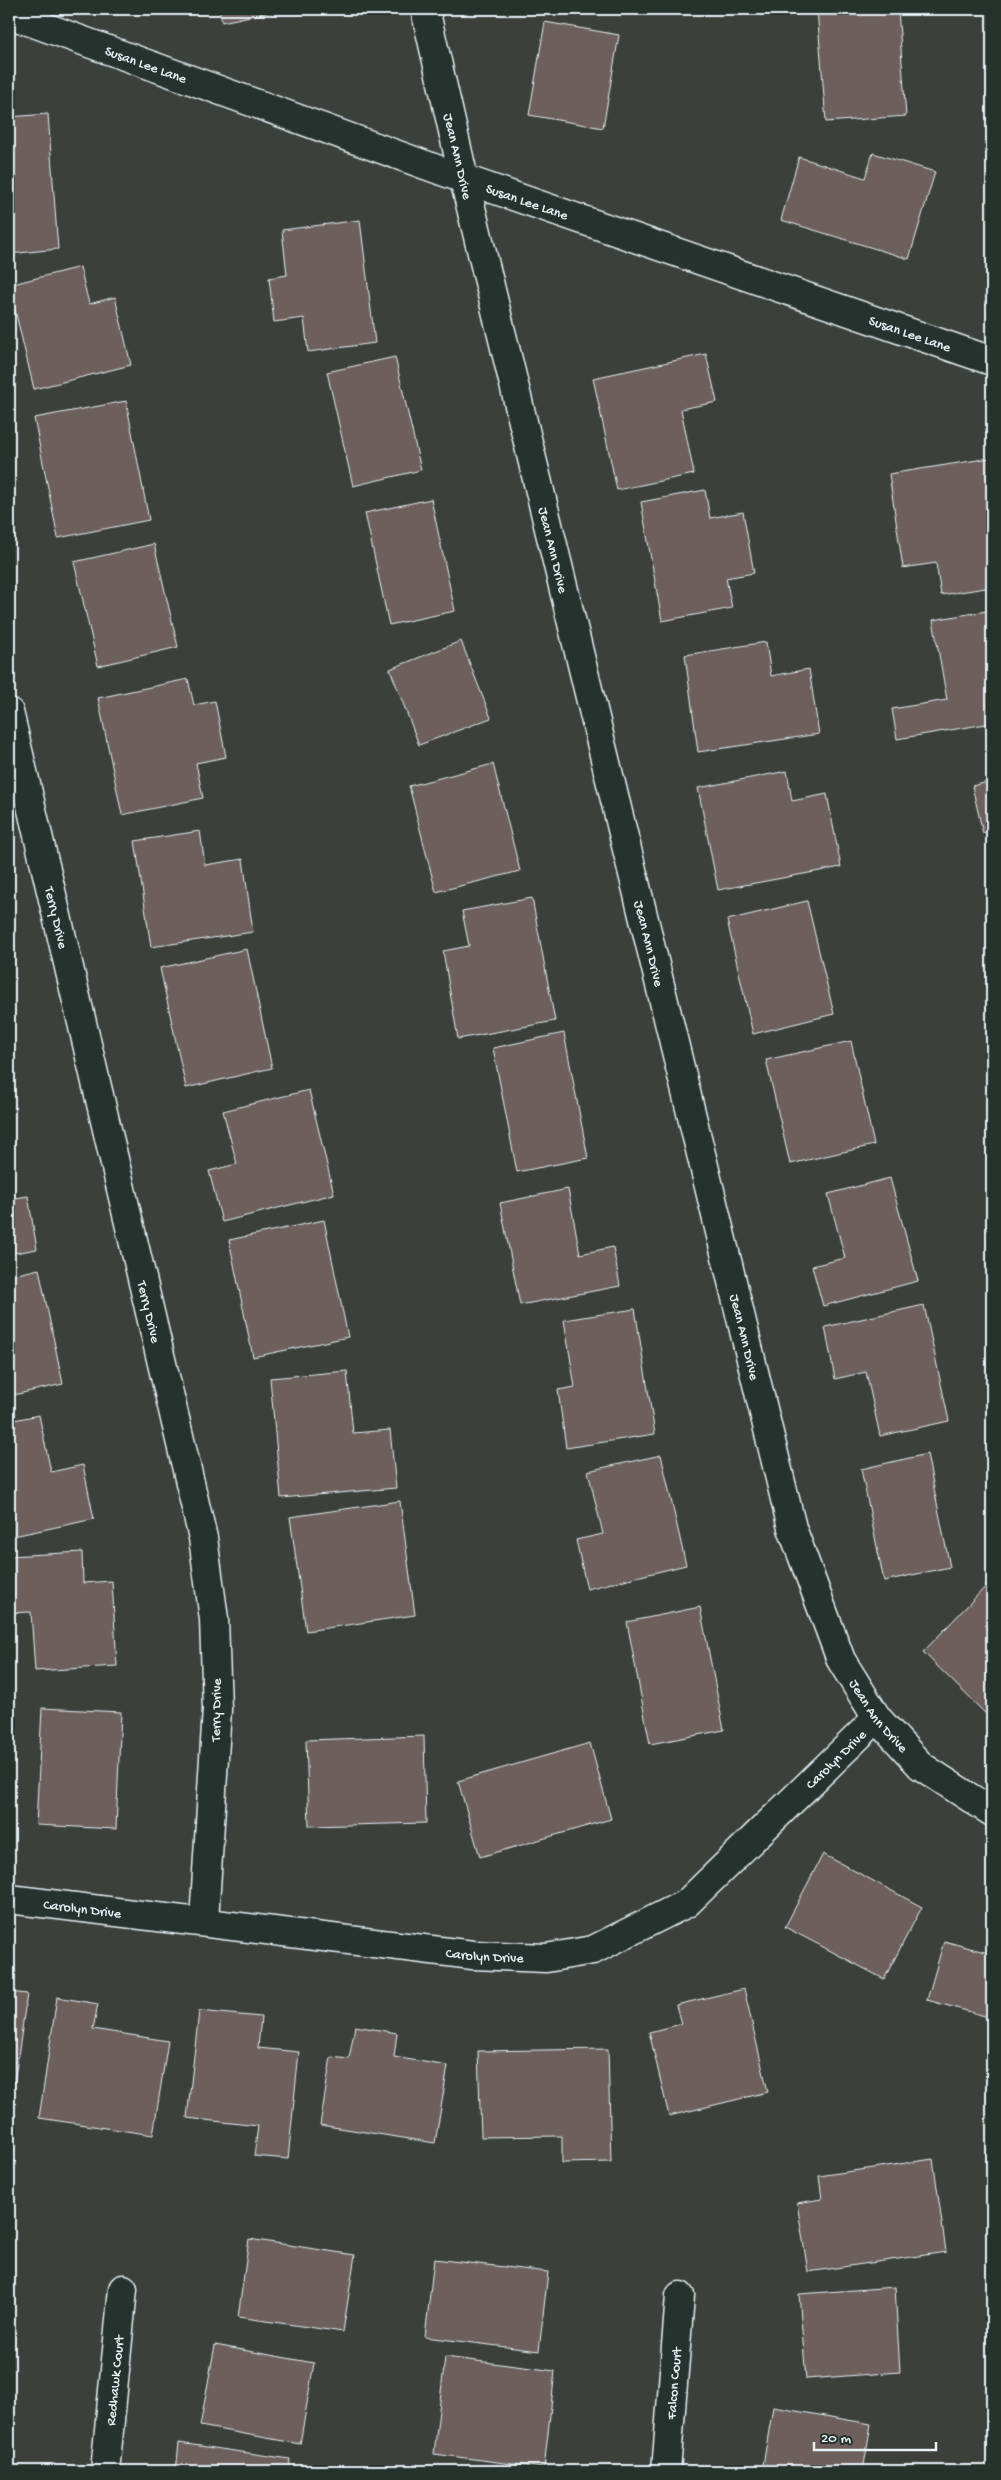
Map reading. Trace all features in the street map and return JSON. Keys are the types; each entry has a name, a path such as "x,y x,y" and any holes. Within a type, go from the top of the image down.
{"street":[{"name":"Jean Ann Drive","path":"425,9 464,179 792,1528 841,1660 877,1718 921,1766 992,1812"},
{"name":"Susan Lee Lane","path":"9,14 464,179 992,361"},
{"name":"Terry Drive","path":"9,712 203,1538 214,1619 217,1709 204,1921"},
{"name":"Carolyn Drive","path":"9,1899 204,1921 473,1955 546,1958 593,1950 687,1903 877,1718"},
{"name":"Redhawk Court","path":"105,2471 123,2289"},
{"name":"Falcon Court","path":"666,2471 680,2296"}],"building":[{"path":"219,9 284,9 222,22"},
{"path":"817,9 898,9 906,116 826,122"},
{"path":"545,22 619,35 603,128 529,115"},
{"path":"48,114 58,249 9,254 9,117"},
{"path":"873,153 935,172 909,259 781,220 799,157 865,178"},
{"path":"360,220 375,343 308,352 304,318 274,322 269,278 287,275 282,230"},
{"path":"80,267 89,304 115,297 131,365 34,389 9,285"},
{"path":"706,354 717,402 681,409 694,474 617,490 593,378"},
{"path":"395,357 421,470 353,486 327,372"},
{"path":"126,401 149,520 58,538 34,418"},
{"path":"990,458 992,473 992,587 941,595 936,563 903,568 889,474"},
{"path":"705,490 710,518 743,512 754,573 726,578 732,608 662,621 641,502"},
{"path":"431,499 455,611 389,625 365,513"},
{"path":"154,544 178,647 98,666 74,562"},
{"path":"992,610 992,723 897,739 892,709 947,700 933,620"},
{"path":"461,641 491,718 419,745 390,669"},
{"path":"766,642 771,676 809,669 819,734 698,752 685,655"},
{"path":"188,679 194,705 215,701 226,757 196,763 203,798 122,815 98,698"},
{"path":"493,764 520,871 436,892 409,786"},
{"path":"787,771 792,801 827,794 841,867 718,890 698,788"},
{"path":"992,781 992,831 983,833 972,786"},
{"path":"200,831 205,865 243,859 253,932 151,947 135,841"},
{"path":"532,898 555,1021 458,1039 443,951 469,946 462,911"},
{"path":"807,901 834,1014 753,1034 727,920"},
{"path":"247,949 272,1068 186,1088 160,968"},
{"path":"564,1033 588,1158 517,1172 493,1048"},
{"path":"851,1041 874,1145 790,1164 766,1060"},
{"path":"309,1090 334,1194 222,1222 209,1171 237,1164 223,1111"},
{"path":"890,1178 918,1281 823,1306 812,1266 845,1258 828,1194"},
{"path":"568,1189 580,1254 613,1247 620,1286 520,1305 500,1203"},
{"path":"28,1196 37,1249 9,1254 9,1199"},
{"path":"324,1220 348,1337 253,1357 229,1240"},
{"path":"39,1269 63,1384 9,1396 9,1276"},
{"path":"924,1305 949,1421 880,1436 866,1372 835,1379 825,1327"},
{"path":"635,1309 655,1434 566,1448 558,1390 575,1387 564,1320"},
{"path":"347,1371 353,1433 390,1430 396,1488 281,1498 270,1378"},
{"path":"39,1415 51,1472 83,1465 94,1519 9,1537 9,1421"},
{"path":"927,1454 950,1567 884,1581 861,1469"},
{"path":"661,1455 686,1565 587,1589 576,1540 603,1534 588,1471"},
{"path":"400,1501 415,1615 306,1631 290,1517"},
{"path":"82,1552 83,1583 112,1581 117,1666 35,1671 31,1612 9,1613 9,1556"},
{"path":"992,1582 992,1720 923,1652"},
{"path":"700,1607 724,1730 650,1744 627,1622"},
{"path":"42,1708 121,1712 116,1829 36,1825"},
{"path":"424,1736 426,1823 309,1826 306,1740"},
{"path":"590,1743 611,1819 480,1857 458,1781"},
{"path":"823,1854 922,1907 884,1979 785,1927"},
{"path":"944,1941 992,1954 992,2018 927,2000"},
{"path":"744,1989 768,2092 669,2116 649,2032 681,2024 676,2005"},
{"path":"9,1992 27,1994 9,2119"},
{"path":"57,1997 98,2004 93,2029 168,2041 153,2135 39,2118"},
{"path":"199,2011 261,2017 258,2048 299,2052 288,2159 254,2156 258,2126 187,2118"},
{"path":"355,2026 397,2033 394,2057 448,2066 435,2143 320,2125 331,2057 349,2059"},
{"path":"608,2049 611,2162 562,2163 562,2136 481,2137 478,2051"},
{"path":"933,2159 946,2252 808,2272 797,2203 822,2199 819,2176"},
{"path":"249,2239 355,2255 343,2332 238,2317"},
{"path":"434,2259 548,2272 539,2351 425,2337"},
{"path":"895,2287 900,2372 806,2379 799,2294"},
{"path":"215,2345 314,2363 300,2444 200,2426"},
{"path":"445,2357 555,2371 544,2468 434,2454"},
{"path":"773,2407 871,2424 863,2471 762,2471"},
{"path":"9,2427 13,2428 9,2462"},
{"path":"179,2443 290,2459 289,2471 176,2471"}]}
